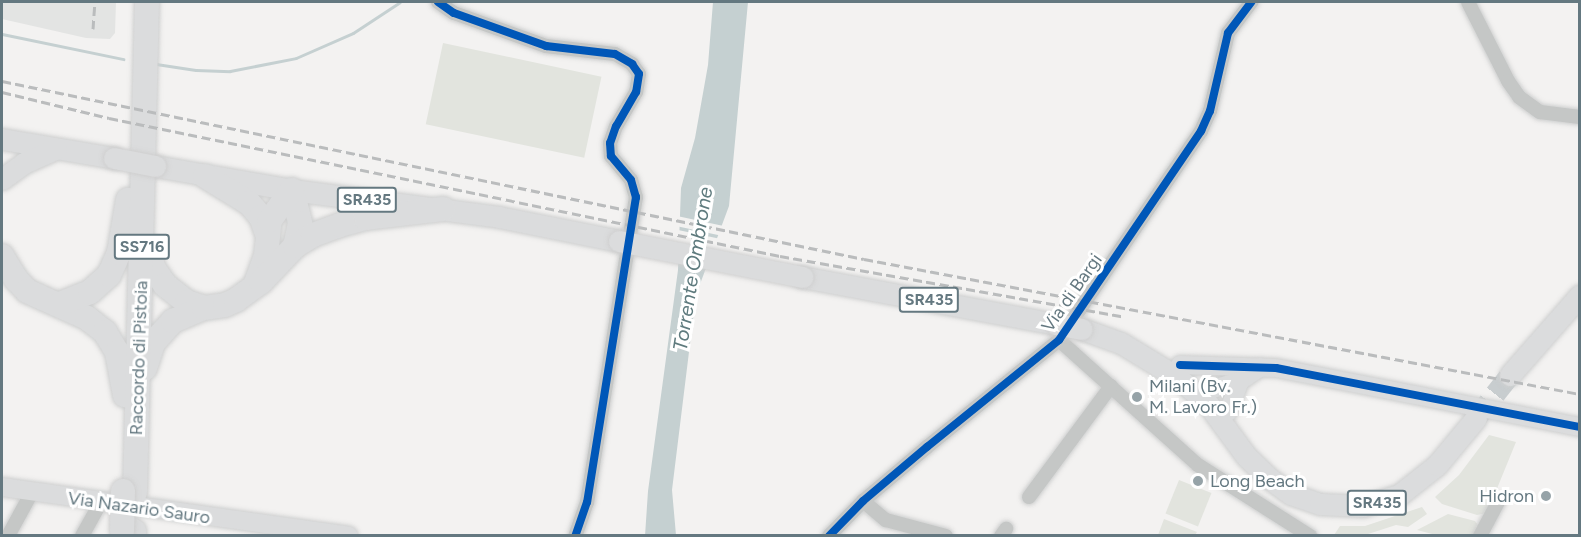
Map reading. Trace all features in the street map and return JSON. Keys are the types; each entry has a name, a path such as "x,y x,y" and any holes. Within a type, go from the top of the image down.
{"highway":[{"name":"Raccordo di Pistoia","path":"134,2 136,202"},
{"name":"Raccordo di Pistoia","path":"128,533 136,202 147,2"},
{"path":"206,177 249,203 261,217 268,236"},
{"path":"255,285 266,259 272,216 292,190"},
{"path":"292,190 300,223 296,246"},
{"path":"60,304 83,297 97,288 109,275 136,202"},
{"path":"136,202 148,255 159,278 178,297 204,308"},
{"path":"131,405 153,343 173,321 204,308 230,303 255,285 296,246 322,231 348,222 383,215 443,209"},
{"path":"2,256 15,278 27,291 43,300 60,304 94,323 110,338 119,359 131,405"}],"main road":[{"name":"SR435","path":"2,139 114,158 206,177 499,217 802,277 1058,332 1110,332 1134,338 1180,365 1228,412 1254,454 1258,466 1284,490 1312,503 1352,507 1375,504 1399,495 1426,476 1476,418"},
{"path":"2,179 24,163 57,149"},
{"path":"1510,375 1580,296"},
{"path":"1089,331 1146,356 1204,389 1249,460 1258,466"}],"street":[{"path":"438,2 459,15 546,46 615,54 632,64 639,74 636,92 616,126 610,143 614,162 631,180 636,197 587,502 575,536"},
{"name":"Via di Bargi","path":"829,536 863,501 1058,332 1201,131 1210,111 1228,33 1251,2"},
{"path":"1468,2 1508,81 1520,97 1540,112 1580,117"},
{"path":"1058,332 1111,387 1198,465 1310,536"},
{"path":"1180,365 1261,367 1575,427"},
{"path":"1204,389 1212,374 1224,367"},
{"path":"1204,389 1240,381 1261,367"},
{"path":"1228,412 1240,381"},
{"path":"1029,497 1111,387"},
{"name":"Via Nazario Sauro","path":"2,487 349,536"},
{"path":"10,535 32,492"},
{"path":"863,501 885,520 946,536"},
{"path":"1480,536 1499,501"},
{"path":"82,536 101,502"}],"shaded area":[{"path":"2,2 116,2 115,33 110,39 86,38 2,19"},
{"path":"443,43 601,77 584,158 426,124"},
{"path":"1489,435 1516,442 1487,513 1477,515 1442,504 1435,497 1459,475"},
{"path":"1179,480 1211,493 1198,526 1166,513"},
{"path":"1422,507 1427,514 1408,527 1396,525 1365,535 1334,535 1340,526 1365,526"},
{"path":"1448,514 1475,521 1478,525 1477,536 1436,535 1417,530"},
{"path":"1164,519 1197,532 1195,535 1158,535"}],"water":[{"name":"Torrente Ombrone","path":"713,2 748,2 729,206 696,295 672,490 676,535 645,536 648,491 678,270 681,188 695,138 708,65"}],"pier":[{"path":"677,216 726,226 724,236 675,226"},
{"path":"678,230 722,239 719,252 675,243"}],"waterway":[{"path":"156,64 196,70 230,71 296,58 353,33 400,2"},
{"path":"2,34 123,59"}],"tunnel":[{"path":"1476,418 1510,375"}],"railway":[{"path":"93,29 95,2"},
{"path":"2,81 864,259 1580,394"},
{"path":"2,92 109,118 780,256 1125,317"}],"cycle path":[{"path":"438,2 454,13 546,46 615,54 632,64 639,74 636,92 616,126 610,143 611,156 631,180 636,197 587,502 575,536"},
{"path":"829,536 863,501 1059,340 1201,131 1210,111 1228,33 1251,2"},
{"path":"1180,365 1276,368 1580,427"}],"place":[{"name":"Milani (Bv. M. Lavoro Fr.)","path":"1137,397"},
{"name":"Long Beach","path":"1198,481"},
{"name":"Hidron","path":"1546,496"}]}
